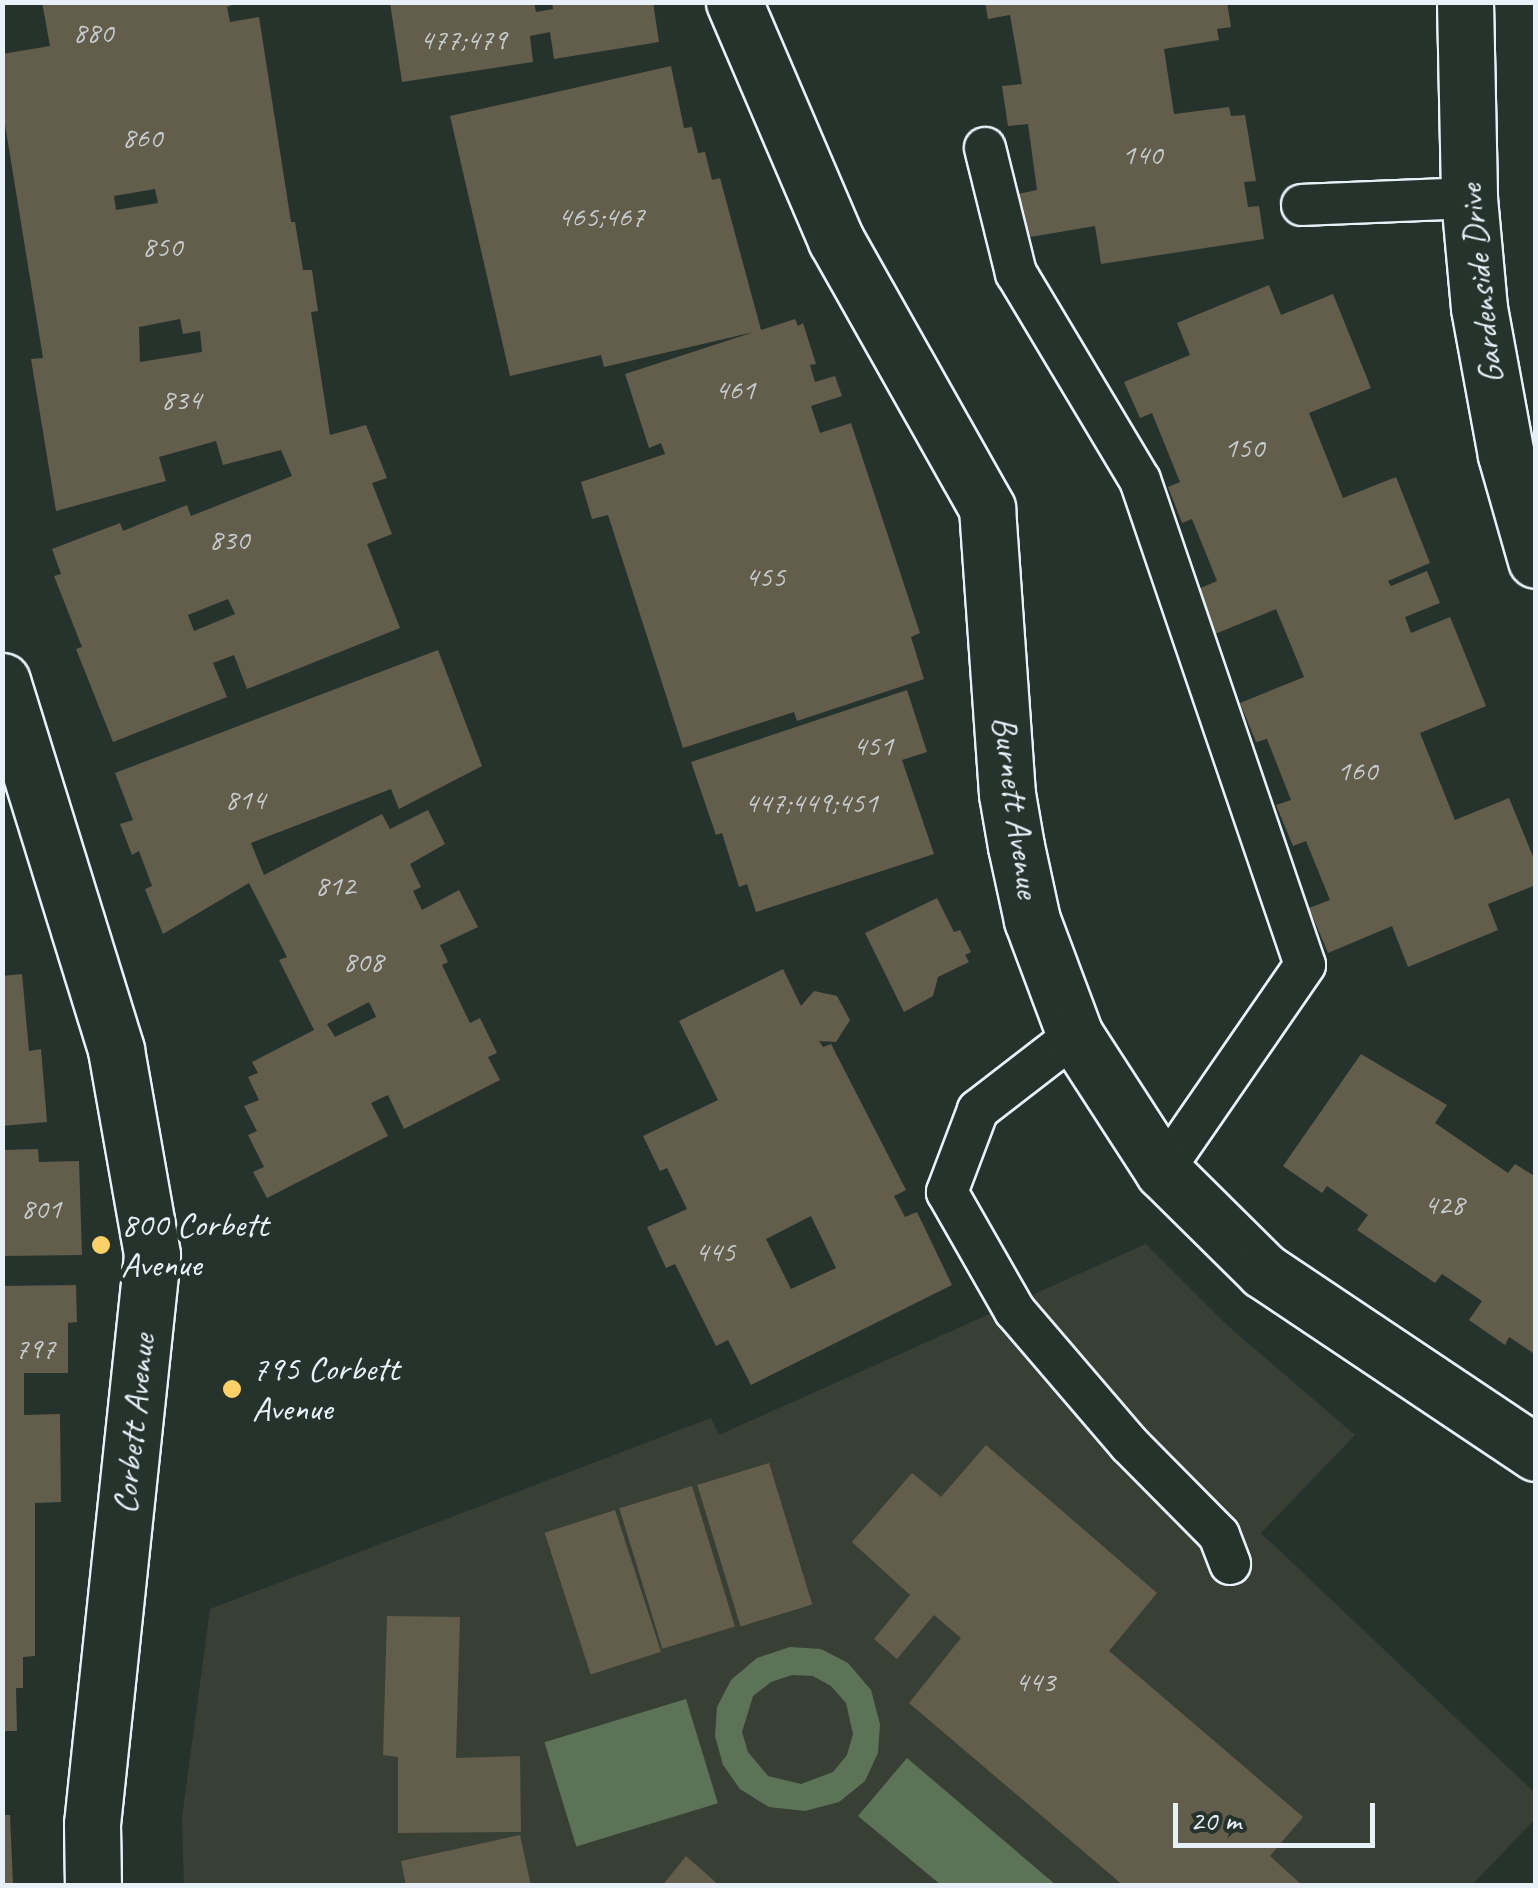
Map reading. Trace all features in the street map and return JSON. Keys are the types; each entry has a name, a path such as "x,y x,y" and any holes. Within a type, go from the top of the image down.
{"street":[{"name":"Burnett Avenue","path":"734,2 836,240 987,508 1007,794 1032,920 1076,1035 1164,1172 1264,1271 1536,1452"},
{"name":"Gardenside Drive","path":"1465,2 1469,198 1479,308 1496,410 1536,560"},
{"name":"Corbett Avenue","path":"2,681 116,1050 152,1255 92,1824 93,1886"}],"lane":[{"path":"985,148 1016,273 1140,480 1305,965 1164,1172"},
{"path":"1302,205 1469,198"},
{"path":"1076,1035 978,1110 947,1192 1015,1311 1130,1444 1219,1535 1230,1564"}],"shaded area":[{"path":"1146,1244 1228,1326 1355,1435 1261,1533 1535,1793 1535,1819 1472,1885 184,1886 182,1818 210,1609 711,1418 719,1435"}],"green space":[{"path":"790,1647 821,1649 848,1663 871,1690 880,1724 878,1753 865,1781 839,1802 805,1811 769,1807 740,1789 723,1765 715,1736 717,1707 731,1680 757,1658","holes":["792,1675 813,1676 831,1686 846,1703 853,1734 847,1755 833,1772 801,1784 768,1776 748,1752 742,1732 753,1696 771,1682"]},
{"path":"686,1699 718,1803 576,1847 544,1742"},
{"path":"907,1758 1056,1885 941,1885 858,1816"}],"building":[{"path":"42,2 240,2 227,7 230,22 259,17 291,222 295,222 303,270 312,270 318,311 311,312 330,435 366,425 387,478 372,483 392,534 367,544 400,628 247,689 234,655 213,663 227,697 113,742 76,649 82,647 54,576 61,574 52,549 120,523 123,531 187,505 191,516 292,476 281,450 223,465 216,441 159,457 166,481 56,511 31,359 43,358 2,106 2,54 50,46","holes":["155,189 158,203 116,210 114,196","180,319 183,334 200,331 202,352 140,362 139,327","228,599 235,614 194,631 188,615"]},
{"path":"534,2 536,12 553,9 552,2 653,2 659,42 554,59 550,32 530,36 533,62 402,82 390,3"},
{"path":"985,2 1227,2 1231,27 1217,29 1219,40 1164,49 1174,114 1229,107 1231,116 1245,115 1256,181 1244,182 1248,207 1259,206 1264,239 1101,264 1095,226 1024,238 1018,194 1037,190 1028,124 1008,126 1002,86 1022,84 1010,15 988,19"},
{"path":"671,66 684,128 692,127 698,153 705,152 712,180 720,178 761,330 795,319 798,326 803,323 816,364 810,365 815,382 835,376 842,396 811,406 820,433 851,423 920,633 911,637 924,679 797,721 794,712 683,748 608,515 592,519 581,482 665,454 661,443 649,448 625,374 754,332 604,367 601,355 510,376 450,116"},
{"path":"1269,285 1281,315 1333,294 1371,388 1309,413 1343,498 1396,477 1430,563 1388,581 1391,586 1427,571 1440,603 1405,617 1411,633 1450,617 1486,706 1420,733 1455,820 1509,798 1536,864 1536,885 1488,904 1498,930 1408,967 1392,926 1328,953 1309,908 1330,900 1306,841 1293,846 1276,805 1291,800 1267,739 1256,742 1240,703 1304,677 1276,609 1215,634 1196,590 1217,581 1192,519 1182,523 1168,487 1180,482 1152,413 1140,418 1124,382 1190,355 1177,323"},
{"path":"438,650 482,766 399,809 391,789 251,843 264,875 382,814 390,829 428,810 445,844 410,864 421,887 413,891 422,910 459,890 478,927 440,945 448,962 442,965 470,1023 480,1018 497,1053 488,1057 500,1080 404,1129 388,1095 371,1103 388,1136 267,1198 253,1172 264,1167 248,1135 257,1131 244,1106 259,1100 248,1077 258,1073 252,1062 314,1030 279,960 287,957 249,883 163,934 145,889 152,886 139,851 132,855 120,824 133,820 115,773","holes":["369,1002 376,1017 335,1037 327,1024"]},
{"path":"907,690 927,752 902,760 934,854 756,912 747,884 739,887 722,833 716,835 691,762"},
{"path":"937,898 954,932 960,930 971,952 965,955 969,962 938,977 933,996 904,1012 865,933"},
{"path":"783,969 801,1006 814,991 837,996 850,1020 836,1042 819,1041 823,1047 831,1044 906,1190 894,1196 905,1217 917,1212 952,1285 751,1385 728,1340 716,1346 675,1264 666,1268 647,1227 687,1209 667,1168 660,1171 643,1136 718,1100 679,1021","holes":["811,1216 836,1268 791,1289 766,1239"]},
{"path":"22,974 29,1051 41,1049 47,1122 2,1126 2,976"},
{"path":"1361,1054 1447,1105 1435,1123 1508,1173 1515,1164 1536,1177 1536,1355 1509,1337 1505,1345 1469,1320 1482,1301 1442,1274 1435,1283 1357,1230 1368,1215 1327,1186 1322,1193 1283,1166"},
{"path":"38,1149 39,1162 79,1161 82,1255 2,1256 2,1150"},
{"path":"76,1285 77,1322 68,1323 68,1373 24,1373 24,1415 60,1414 61,1502 35,1503 35,1656 23,1657 23,1688 16,1688 17,1731 2,1731 2,1286"},
{"path":"986,1445 1157,1593 1109,1651 1303,1817 1270,1856 1303,1886 1124,1886 909,1703 961,1638 934,1615 897,1659 874,1639 910,1595 852,1542 912,1473 941,1497"},
{"path":"769,1463 812,1605 741,1626 697,1485"},
{"path":"692,1486 735,1627 662,1649 619,1508"},
{"path":"615,1510 661,1652 591,1675 545,1533"},
{"path":"387,1616 460,1617 456,1758 520,1756 521,1832 398,1833 398,1757 383,1755"},
{"path":"2,1815 10,1815 13,1886 2,1886"},
{"path":"520,1835 531,1886 406,1886 401,1861"},
{"path":"686,1856 720,1886 662,1886"}],"place":[{"name":"800 Corbett Avenue","path":"101,1245"},
{"name":"795 Corbett Avenue","path":"232,1389"}]}
